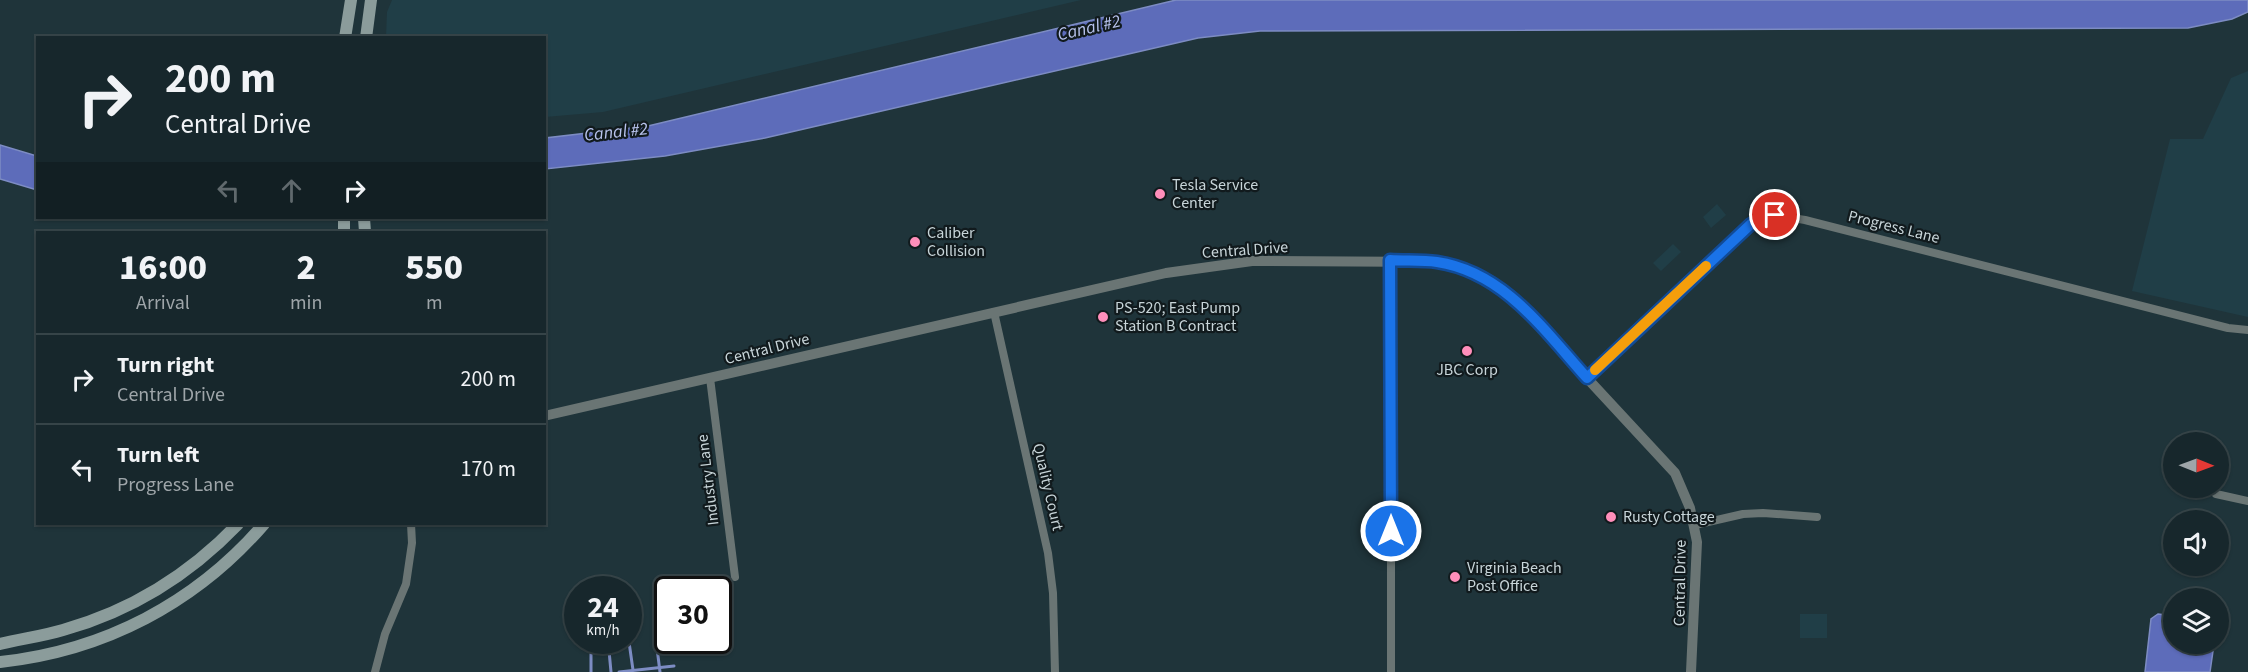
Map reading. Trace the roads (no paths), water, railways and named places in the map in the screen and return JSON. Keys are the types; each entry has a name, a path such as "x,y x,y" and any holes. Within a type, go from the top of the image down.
{"main road":[{"path":"345,36 351,0"},
{"path":"366,36 371,0"},
{"path":"0,644 63,630 107,615 146,597 191,567 237,525"},
{"path":"0,662 40,656 97,642 141,621 208,578 230,560 263,525"}],"street":[{"name":"Progress Lane","path":"1587,378 1751,224 1775,215 1805,220 2228,328 2248,330"},
{"name":"Central Drive","path":"546,416 994,312 1208,266 1252,261 1390,260 1435,262 1453,266 1489,281 1511,296 1674,473 1684,490 1695,525 1697,565 1691,672"},
{"path":"1390,260 1391,672"},
{"name":"Quality Court","path":"994,312 1048,553 1053,593 1055,672"},
{"name":"Industry Lane","path":"710,378 735,578"},
{"path":"2229,497 2248,501"},
{"path":"1695,525 1743,514 1763,513 1817,517"},
{"path":"375,672 385,634 406,584 412,543 411,525"}],"water":[{"name":"Canal #2","path":"1176,0 2248,0 2248,12 2232,19 2188,28 1260,31 1198,38 765,138 665,156 546,169 546,138 648,126"},
{"path":"0,145 36,156 36,190 0,179"},
{"path":"2158,614 2163,615 2163,654 2213,654 2210,672 2145,672 2151,619"}],"waterway":[{"path":"591,654 591,672"},
{"path":"609,654 611,672"},
{"path":"631,654 633,670"},
{"path":"658,654 660,672"},
{"path":"619,672 674,666"}],"place":[{"name":"Tesla Service Center","path":"1160,194"},
{"name":"Caliber Collision","path":"915,242"},
{"name":"PS-520; East Pump Station B Contract","path":"1103,317"},
{"name":"JBC Corp","path":"1467,351"},
{"name":"Rusty Cottage","path":"1611,517"},
{"name":"Virginia Beach Post Office","path":"1455,577"}]}
